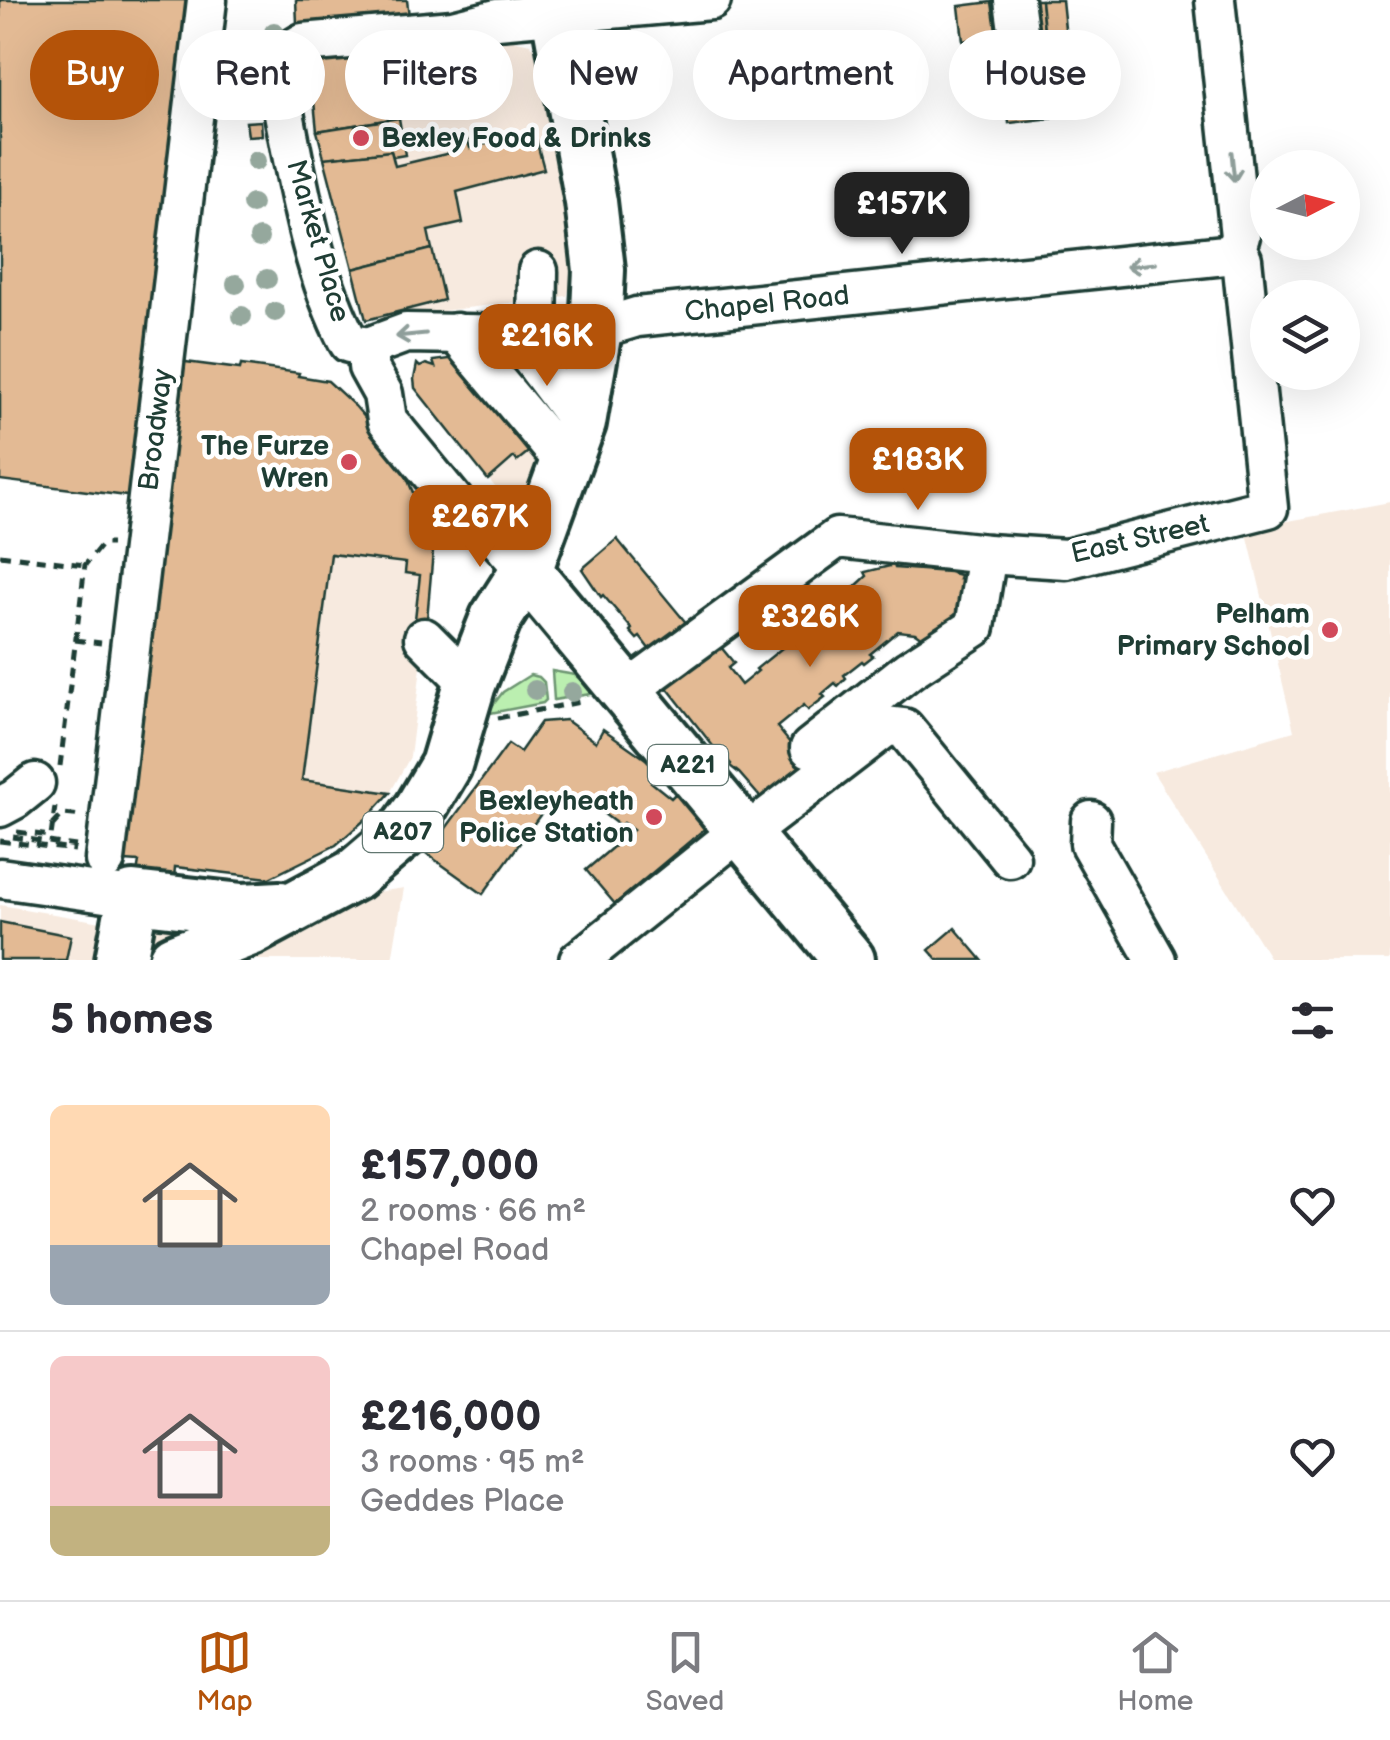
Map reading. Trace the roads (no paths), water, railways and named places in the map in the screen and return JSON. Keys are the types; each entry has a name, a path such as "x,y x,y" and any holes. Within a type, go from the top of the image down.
{"main road":[{"path":"526,571 573,444 596,330 598,270 592,202 557,7"},
{"name":"A207","path":"174,960 251,930 354,875 402,834 446,764 496,618 526,571"},
{"name":"A221","path":"526,571 632,687 848,960"},
{"name":"A207","path":"95,863 242,909 295,906"},
{"name":"Broadway","path":"95,863 121,960"}],"street":[{"name":"Broadway","path":"95,863 207,0"},
{"path":"452,15 711,0"},
{"path":"1014,0 1018,30"},
{"path":"1215,0 1240,236 1236,248"},
{"name":"Market Place","path":"452,15 303,42 285,54 275,70 306,215 337,319 349,343 368,347 368,367 383,394 388,420 466,516 485,524 526,571"},
{"name":"Chapel Road","path":"368,347 406,333 574,336 637,317 1186,260 1225,255 1236,248"},
{"name":"East Street","path":"632,687 837,538 1066,559 1268,508 1242,259 1236,248"},
{"path":"538,271 525,350 573,444"},
{"path":"456,333 573,444"},
{"path":"810,748 909,670 975,627 987,554"},
{"path":"424,638 466,700"},
{"path":"579,960 743,832 888,726 904,728 1010,858"},
{"path":"1091,822 1090,844 1156,960"},
{"path":"0,878 95,863"}],"place":[{"name":"Bexley Food & Drinks","path":"361,138"},
{"name":"The Furze Wren","path":"349,462"},
{"name":"Pelham Primary School","path":"1330,630"},
{"name":"Bexleyheath Police Station","path":"654,817"}]}
